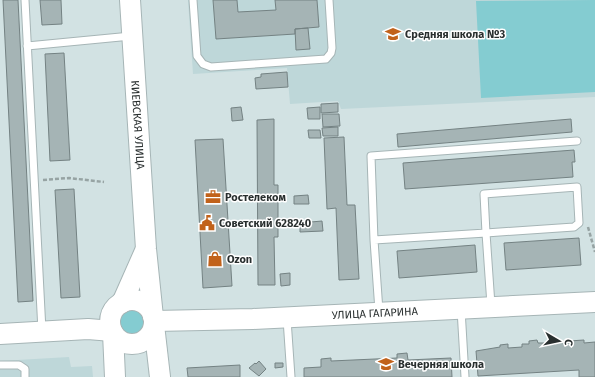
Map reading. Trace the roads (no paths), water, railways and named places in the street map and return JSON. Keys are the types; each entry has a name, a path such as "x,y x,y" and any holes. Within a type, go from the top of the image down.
{"main road":[{"name":"КИЕВСКАЯ УЛИЦА","path":"130,0 146,249 160,377"},
{"name":"КИЕВСКАЯ УЛИЦА","path":"122,304 146,249"},
{"path":"112,328 121,341 128,344 136,344 147,339 152,332 154,321 148,308 142,303 132,301 122,304 114,311 112,328 115,377"},
{"name":"УЛИЦА ГАГАРИНА","path":"154,321 379,313 595,302"},
{"path":"0,334 112,328"}],"lane":[{"path":"25,0 42,332"},
{"path":"193,0 197,56 203,64 211,68 326,59 331,53 332,48 329,0"},
{"path":"27,46 132,36"},
{"path":"379,313 374,240 371,156 577,141"},
{"path":"374,240 486,233 574,227 579,223 576,187 484,194 486,233 492,307"},
{"path":"461,309 465,377"},
{"path":"286,317 291,377"},
{"path":"0,365 19,365 25,369 25,377"}],"place":[{"name":"Средняя школа №3","path":"393,34"},
{"name":"Ростелеком","path":"213,197"},
{"name":"Советский 628240","path":"207,223"},
{"name":"Ozon","path":"215,259"},
{"name":"Вечерняя школа","path":"386,364"}]}
